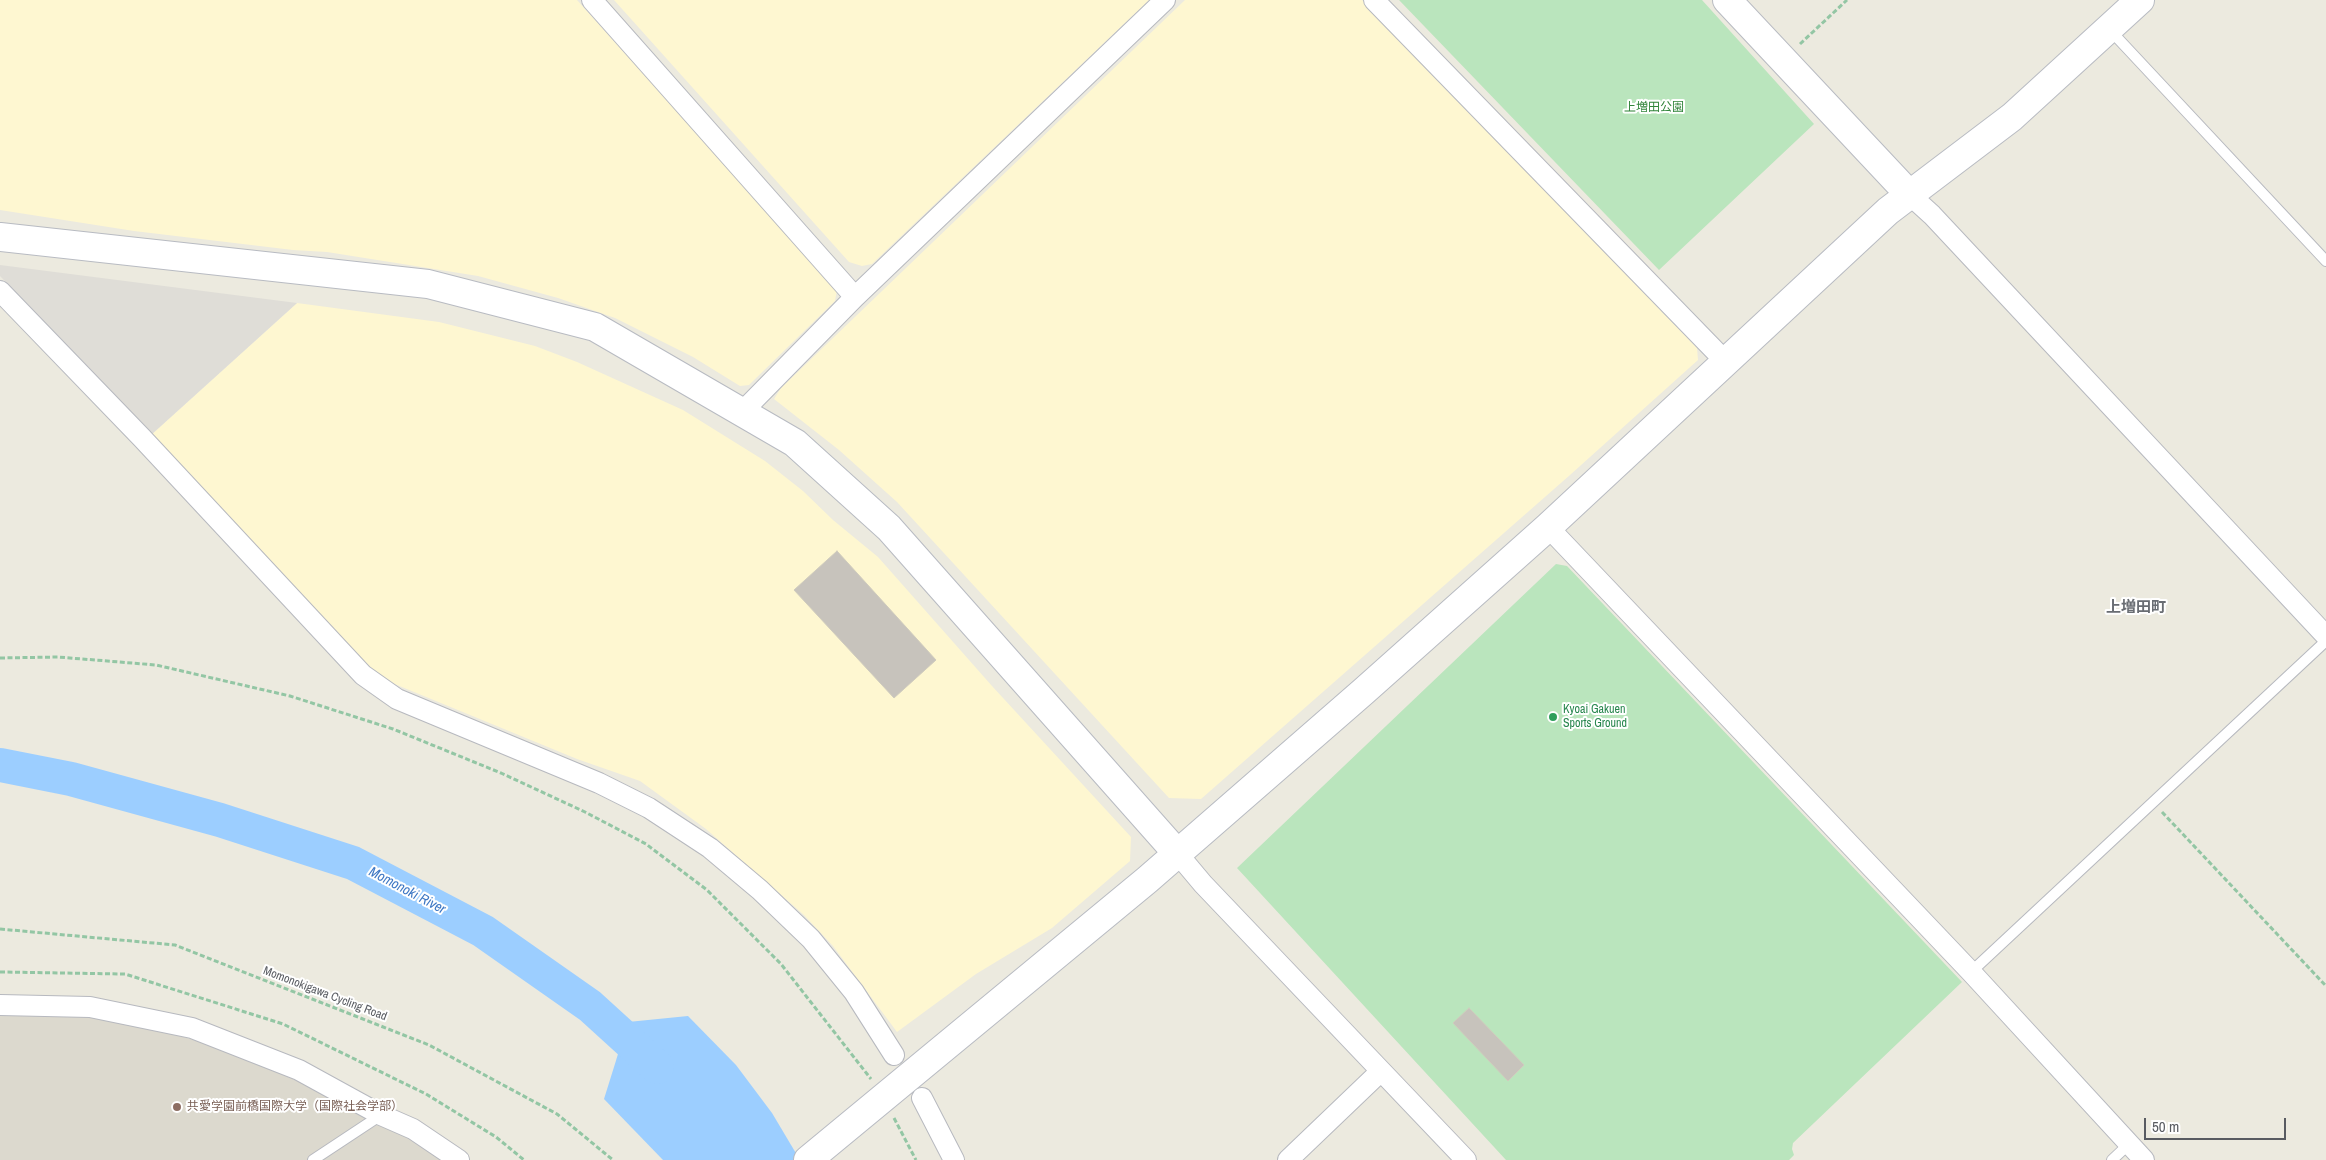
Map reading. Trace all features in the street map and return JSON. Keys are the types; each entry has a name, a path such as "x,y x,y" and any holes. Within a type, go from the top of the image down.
{"street":[{"path":"592,0 855,297"},
{"path":"742,412 855,297 1164,0"},
{"path":"1374,0 1726,362"},
{"path":"1727,0 1910,195 1932,215 2326,636"},
{"path":"808,1160 1177,853 1548,527 1888,211 2012,117 2140,0"},
{"path":"0,237 428,284 595,327 795,443 889,528 1203,884 1466,1160"},
{"path":"0,291 142,438 363,675 397,699 599,783 649,808 704,844 760,890 811,939 854,992 894,1056"},
{"path":"1548,527 1971,972 2144,1160"},
{"path":"0,1005 90,1007 192,1028 299,1070 381,1115 413,1129 459,1160"},
{"path":"1288,1160 1381,1071"},
{"path":"922,1098 954,1160"}],"lane":[{"path":"2109,29 2326,262"},
{"path":"1971,972 2326,641"},
{"path":"313,1160 381,1115"},
{"path":"2112,1160 2129,1144"}],"path":[{"path":"1783,60 1848,0"},
{"path":"0,658 58,656 156,665 290,696 393,729 501,773 585,812 646,844 707,890 782,964 879,1101 916,1160"},
{"path":"2153,803 2326,986"},
{"name":"Momonokigawa Cycling Road","path":"0,929 175,945 429,1045 557,1114 612,1160"}],"shaded area":[{"path":"0,0 577,0 837,290 835,301 749,385 740,386 693,357 615,318 558,298 478,276 327,252 293,250 134,231 0,210"},
{"path":"614,0 1149,0 872,264 862,266 849,262"},
{"path":"1185,0 1362,0 1697,348 1698,360 1201,799 1169,798 897,502 839,450 774,399 781,388"},
{"path":"0,265 297,303 151,435 0,276"},
{"path":"297,303 439,322 535,346 577,362 683,410 765,461 803,491 833,520 878,557 992,686 1131,837 1130,861 1052,928 976,974 897,1032 833,946 804,915 706,829 640,781 577,759 380,678 151,435"},
{"name":"共愛学園前橋国際大学（国際社会学部）","path":"0,1015 80,1015 152,1027 219,1048 305,1084 403,1131 446,1160 0,1160"}],"green space":[{"name":"上増田公園","path":"1399,0 1702,0 1814,124 1659,270"},
{"name":"Kyoai Gakuen Sports Ground","path":"1556,564 1567,566 1962,982 1793,1143 1794,1155 1789,1160 1506,1160 1237,868"}],"water":[{"path":"688,1016 736,1065 772,1113 800,1160 663,1160 604,1099 628,1022"}],"building":[{"path":"837,551 936,660 894,698 794,590"},
{"path":"1469,1008 1524,1065 1508,1081 1453,1023"}],"waterway":[{"name":"Momonoki River","path":"0,765 71,779 220,820 353,863 483,931 590,1006 657,1067"}],"place":[{"name":"Kyoai Gakuen Sports Ground","path":"1553,717"},
{"name":"共愛学園前橋国際大学（国際社会学部）","path":"177,1107"}],"district":[{"name":"上増田町","path":"2136,608"}]}
